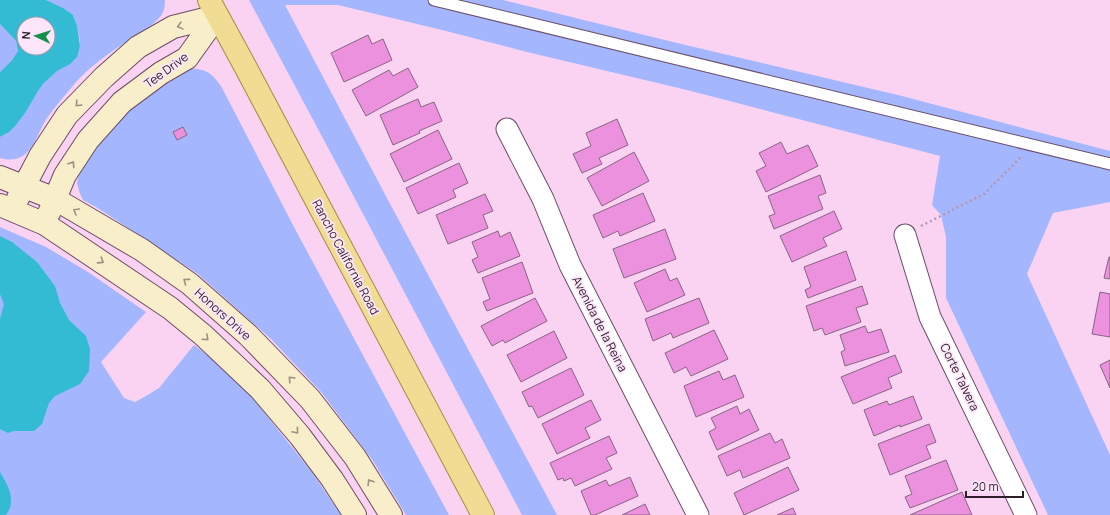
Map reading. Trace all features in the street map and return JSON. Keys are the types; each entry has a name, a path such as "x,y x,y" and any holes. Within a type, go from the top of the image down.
{"main road":[{"name":"Rancho California Road","path":"213,8 483,515"}],"street":[{"path":"213,8 173,27 138,47 104,77 67,115 40,156 24,186 6,208 45,224 170,308 209,340 260,389 300,436 332,479 355,515"},
{"name":"Tee Drive","path":"45,224 65,174 88,140 122,102 161,73 187,58 213,8"},
{"name":"Avenida de la Reina","path":"507,129 543,199 570,265 698,515"},
{"name":"Honors Drive","path":"0,177 55,199 142,250 184,280 248,335 310,399 355,457 391,515"},
{"name":"Corte Talvera","path":"905,235 930,317 1026,515"}],"lane":[{"path":"434,0 1110,164"}],"path":[{"path":"905,235 933,219 984,194 1033,146"}],"shaded area":[{"path":"0,0 46,0 63,8 73,15 77,26 80,46 77,57 70,64 57,71 43,84 16,125 9,132 0,137 0,72 16,54 16,56 56,56 56,16 16,16 16,41 0,24"},
{"path":"46,0 165,0 162,14 152,25 104,57 76,82 47,118 29,151 17,159 10,160 0,158 0,137 15,126 39,89 54,73 70,63 80,47 79,34 73,15"},
{"path":"249,0 503,0 902,96 1110,151 1110,202 1053,213 1027,274 1110,455 1110,515 1048,515 946,298 946,237 941,215 932,205 940,156 687,90 338,5 285,5 557,515 522,515"},
{"path":"0,24 16,41 16,54 0,72"},
{"path":"185,68 206,71 221,86 294,227 449,515 406,515 373,461 322,393 271,339 198,274 83,200 77,183 78,177 87,158 134,101"},
{"path":"0,227 46,247 88,272 146,312 101,362 124,398 135,402 159,388 194,345 222,367 251,396 311,471 341,515 0,515"},
{"path":"0,236 12,242 37,262 55,286 60,303 69,320 86,336 90,349 89,371 80,384 55,396 49,403 42,424 34,431 14,431 8,433 0,429 0,319 4,304 0,294"},
{"path":"0,472 6,482 11,499 11,504 6,515 0,515"}],"building":[{"path":"368,35 372,44 383,39 392,60 344,82 331,53"},
{"path":"408,68 418,87 366,116 352,90 389,70 393,76"},
{"path":"418,99 421,107 434,102 442,121 393,145 380,115"},
{"path":"617,119 628,145 599,158 602,164 582,173 573,154 591,146 586,133"},
{"path":"183,127 187,135 177,140 173,132"},
{"path":"438,130 452,159 404,182 390,154"},
{"path":"781,142 787,154 808,145 818,166 766,192 756,171 766,166 759,153"},
{"path":"634,152 649,181 602,206 587,178"},
{"path":"459,163 468,183 453,190 456,197 418,214 406,188"},
{"path":"820,175 826,193 818,196 823,209 774,229 769,216 775,214 768,196"},
{"path":"643,193 655,221 620,236 618,231 603,238 593,215"},
{"path":"485,194 493,211 483,215 488,228 448,244 436,215"},
{"path":"834,211 842,229 823,238 827,246 792,262 780,236"},
{"path":"665,229 676,259 624,278 613,249"},
{"path":"498,231 500,237 510,232 520,256 478,273 472,260 478,257 472,242"},
{"path":"846,251 856,280 808,298 805,290 811,287 804,267"},
{"path":"1110,257 1110,279 1104,278"},
{"path":"522,262 533,293 487,311 483,302 490,299 482,278"},
{"path":"665,269 670,281 677,278 685,295 647,312 634,283"},
{"path":"862,286 868,304 856,308 861,322 825,335 822,328 814,331 806,306"},
{"path":"1100,292 1110,294 1110,337 1092,334"},
{"path":"535,298 547,321 505,343 503,340 492,346 481,326"},
{"path":"699,298 709,323 673,338 671,333 653,341 645,319"},
{"path":"865,326 868,333 881,329 889,352 845,366 841,352 845,350 840,335"},
{"path":"714,330 728,359 691,376 686,367 674,373 665,353"},
{"path":"554,331 567,358 521,382 507,355"},
{"path":"895,355 902,372 888,378 892,388 853,404 841,377"},
{"path":"1110,360 1110,388 1100,365"},
{"path":"571,368 584,395 538,418 532,406 529,407 522,392"},
{"path":"719,371 723,380 735,375 744,397 696,417 684,386"},
{"path":"913,396 922,419 900,427 900,425 874,436 864,410 887,401 889,405"},
{"path":"591,400 601,420 585,428 590,438 557,454 542,424"},
{"path":"737,406 740,414 749,409 759,430 717,450 709,432 716,428 711,418"},
{"path":"929,424 936,442 926,446 931,458 890,475 878,444"},
{"path":"770,433 775,443 782,439 790,458 743,478 740,470 727,476 718,456"},
{"path":"609,436 617,453 606,458 612,469 575,486 571,478 564,481 563,478 558,480 550,463"},
{"path":"946,460 958,490 910,508 905,497 912,494 905,476"},
{"path":"788,467 799,490 744,515 734,493"},
{"path":"630,477 638,496 595,515 591,515 581,491 606,480 609,486"},
{"path":"962,492 972,515 910,515"},
{"path":"645,504 650,515 622,515"},
{"path":"793,508 796,515 777,515"}]}
